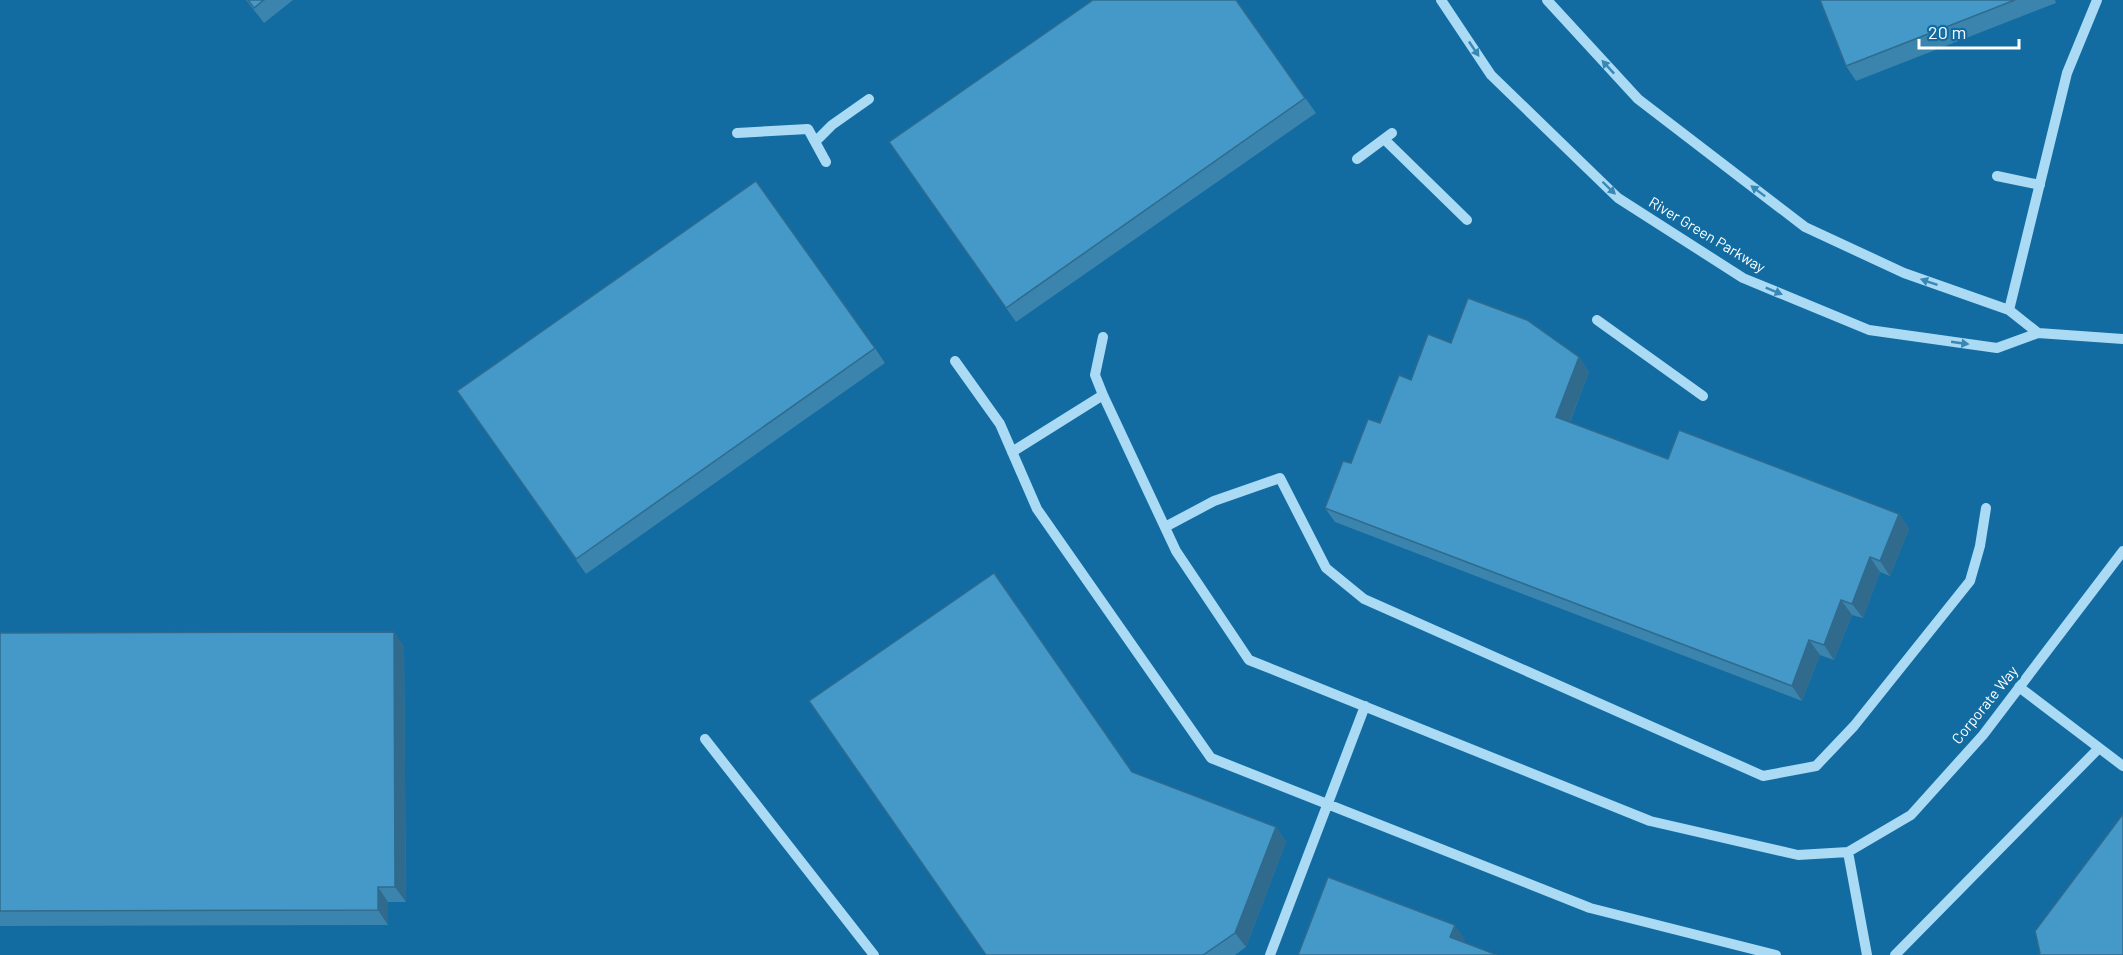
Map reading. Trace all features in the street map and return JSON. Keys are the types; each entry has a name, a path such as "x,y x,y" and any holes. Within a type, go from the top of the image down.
{"street":[{"name":"River Green Parkway","path":"1441,0 1491,75 1618,198 1743,278 1869,330 1997,348 2038,333 2123,339"},
{"path":"1547,0 1638,99 1805,227 1904,273 2008,310 2038,333"},
{"path":"2008,310 2067,73 2097,0"},
{"path":"815,142 832,125 869,99"},
{"path":"737,133 808,129 825,162"},
{"path":"1358,159 1388,136 1467,220"},
{"path":"1997,176 2040,184"},
{"path":"1596,320 1702,396"},
{"path":"1103,337 1095,375 1103,394 1176,551 1249,660 1650,821 1798,855 1848,852 1867,955"},
{"path":"955,361 1000,424 1037,509 1211,758 1590,908 1776,955"},
{"path":"1012,452 1103,394"},
{"path":"1165,527 1214,501 1280,478 1326,568 1364,599 1763,776 1816,766 1854,726 1970,581 1980,546 1986,508"},
{"name":"Corporate Way","path":"1848,852 1911,815 1983,735 2123,551"},
{"path":"2019,687 2123,766"},
{"path":"1270,955 1365,706"},
{"path":"705,739 874,955"},
{"path":"1895,955 2099,748"}],"building":[{"path":"248,0 264,0 254,8"},
{"path":"1093,0 1236,0 1305,98 1006,308 889,142"},
{"path":"1820,0 2015,0 1846,66"},
{"path":"756,181 875,348 576,559 457,391"},
{"path":"1468,298 1527,320 1579,357 1556,417 1668,459 1679,430 1899,514 1880,561 1870,557 1852,604 1841,600 1824,645 1809,640 1792,686 1325,508 1343,461 1351,463 1368,419 1380,423 1399,375 1411,380 1428,334 1451,343"},
{"path":"994,573 1132,772 1276,827 1235,933 1203,955 986,955 809,701"},
{"path":"394,632 395,887 378,887 378,910 0,911 0,633"},
{"path":"2123,814 2123,955 2038,955 2040,953 2035,931"},
{"path":"1328,877 1455,925 1450,937 1497,955 1298,955"}]}
